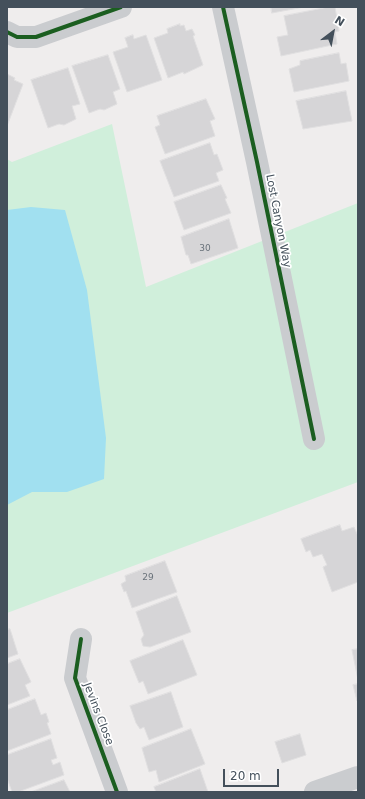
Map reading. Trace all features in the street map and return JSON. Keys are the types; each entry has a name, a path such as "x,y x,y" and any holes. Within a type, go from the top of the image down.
{"street":[{"path":"7,32 17,37 36,38 121,7"},
{"name":"Lost Canyon Way","path":"223,7 257,162 314,439"},
{"name":"Jevins Close","path":"80,640 74,678 118,792"},
{"path":"315,792 358,777"}],"green space":[{"path":"112,124 146,287 358,203 358,482 7,613 7,159 12,162"}],"water":[{"path":"31,207 65,210 87,290 106,438 104,479 67,492 32,492 7,505 7,210"}],"building":[{"path":"271,7 304,7 272,13"},
{"path":"335,7 339,31 335,32 337,44 281,56 277,37 288,35 284,16"},
{"path":"180,24 180,26 184,25 186,31 192,29 203,65 184,74 183,72 168,78 154,38 168,33 167,29"},
{"path":"133,35 134,39 146,35 162,80 127,92 113,52 128,47 125,38"},
{"path":"339,53 341,64 346,63 349,81 294,92 289,69 300,65 300,61"},
{"path":"108,55 120,89 113,92 117,104 104,110 100,109 89,113 72,66"},
{"path":"68,68 80,104 72,106 76,119 64,125 59,124 48,128 31,80"},
{"path":"7,74 15,78 14,80 23,84 7,126"},
{"path":"346,91 352,121 303,129 296,101"},
{"path":"206,99 215,119 210,121 215,136 165,154 155,127 160,125 157,116"},
{"path":"210,143 214,155 217,154 223,170 216,173 219,181 174,197 160,161"},
{"path":"221,185 227,198 225,199 231,213 184,230 174,202"},
{"path":"229,219 238,248 191,264 188,255 186,255 181,237"},
{"path":"340,525 342,531 354,527 358,536 358,582 332,592 323,567 327,565 322,554 313,557 310,550 306,552 301,539"},
{"path":"165,561 177,592 132,608 126,591 124,592 121,584 126,581 125,576"},
{"path":"177,596 191,632 150,647 143,646 141,639 144,635 136,612"},
{"path":"10,629 18,654 7,658 7,630"},
{"path":"183,640 197,675 148,694 143,681 139,683 130,661"},
{"path":"358,649 358,680 352,650"},
{"path":"20,659 31,682 25,685 30,696 7,705 7,664"},
{"path":"358,684 358,701 357,701 353,685"},
{"path":"171,692 183,727 149,740 144,727 140,729 136,723 130,706"},
{"path":"35,699 41,715 46,713 49,722 47,723 51,734 7,751 7,710"},
{"path":"191,729 205,764 159,782 156,770 149,772 142,748"},
{"path":"300,734 306,755 282,763 275,742"},
{"path":"51,739 57,758 51,760 53,765 60,762 64,775 18,792 12,792 7,778 7,755"},
{"path":"200,769 208,792 156,792 154,787"},
{"path":"64,780 70,792 31,792"}],"cycle path":[{"path":"7,32 17,37 36,37 121,7"},
{"path":"223,7 257,162 314,439"},
{"path":"81,639 75,678 117,792"}]}
